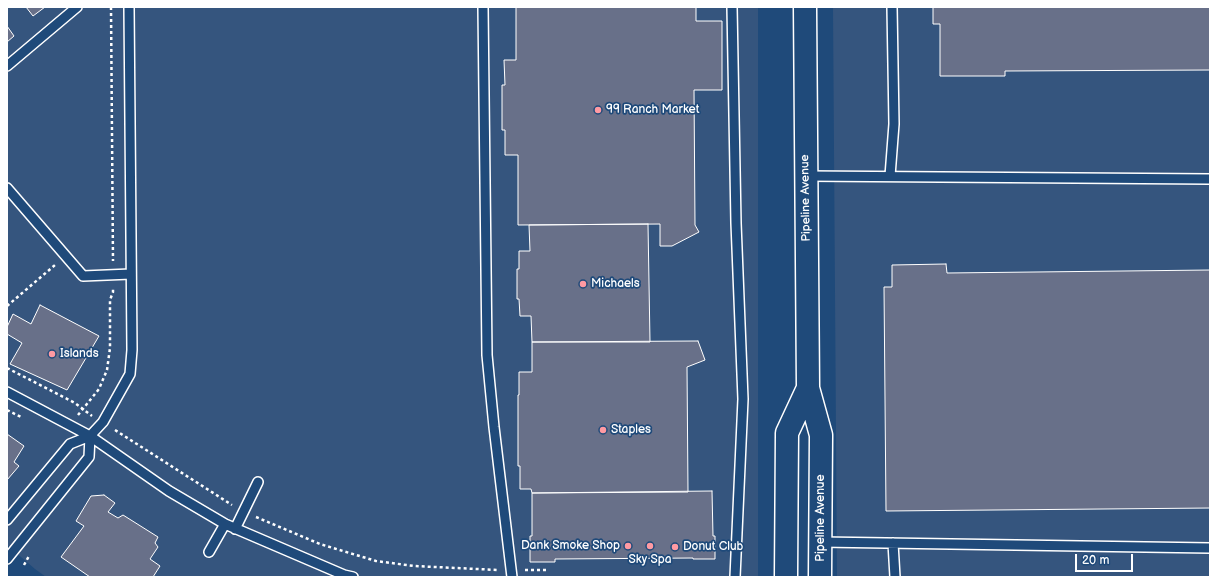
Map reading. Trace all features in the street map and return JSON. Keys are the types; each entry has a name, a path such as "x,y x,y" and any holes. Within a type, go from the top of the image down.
{"main road":[{"name":"Pipeline Avenue","path":"805,7 808,388 821,435 820,577"},
{"name":"Pipeline Avenue","path":"786,577 787,433 808,388"}],"lane":[{"path":"7,66 77,7"},
{"path":"7,520 70,444 90,436 103,422 130,374 132,350 129,7"},
{"path":"483,7 487,356 512,574"},
{"path":"732,7 736,223 743,398 735,577"},
{"path":"890,176 894,124 892,7"},
{"path":"806,176 1210,179"},
{"path":"7,188 83,276 131,274"},
{"path":"7,392 90,436 169,491 225,524 344,575 353,577"},
{"path":"7,559 89,457 90,436"},
{"path":"235,529 258,482"},
{"path":"209,552 225,524"},
{"path":"821,542 1210,548"},
{"path":"893,543 895,577"}],"path":[{"path":"7,306 55,265"},
{"path":"7,368 75,403 83,410 244,512 320,544 376,561 414,566 512,574 547,570"}],"shaded area":[{"path":"7,7 758,7 758,577 46,577 35,569 7,545"},
{"path":"833,7 1210,7 1210,577 837,577"}],"building":[{"path":"26,7 45,7 33,16"},
{"name":"99 Ranch Market","path":"516,7 696,7 696,21 722,21 722,90 694,90 695,225 699,232 672,246 660,246 660,224 518,225 518,155 505,155 505,130 502,130 502,85 505,85 504,60 516,60"},
{"path":"933,7 1210,7 1210,70 1005,71 1005,76 940,76 940,24 933,24"},
{"path":"7,26 14,36 7,42"},
{"name":"Michaels","path":"648,224 650,342 532,342 531,316 520,316 519,299 517,299 517,269 519,269 519,251 530,251 529,225"},
{"path":"946,264 947,273 1210,270 1210,508 886,511 884,287 892,287 892,265"},
{"name":"Islands","path":"40,305 99,336 67,390 10,364 22,343 7,334 7,327 13,314 31,324"},
{"name":"Staples","path":"698,341 705,360 687,367 688,492 532,493 531,489 520,489 520,466 518,466 519,372 532,372 532,342"},
{"path":"7,434 24,446 14,462 19,466 7,480"},
{"path":"712,491 715,559 555,559 555,562 530,562 530,536 532,536 532,493"},
{"path":"104,495 115,503 108,512 118,518 123,515 158,537 155,543 158,547 150,559 160,566 153,577 90,577 61,557 84,526 76,521 91,496"}],"place":[{"name":"99 Ranch Market","path":"598,110"},
{"name":"Michaels","path":"583,284"},
{"name":"Islands","path":"52,354"},
{"name":"Staples","path":"603,430"},
{"name":"Dank Smoke Shop","path":"628,546"},
{"name":"Sky Spa","path":"650,546"},
{"name":"Donut Club","path":"675,547"}]}
